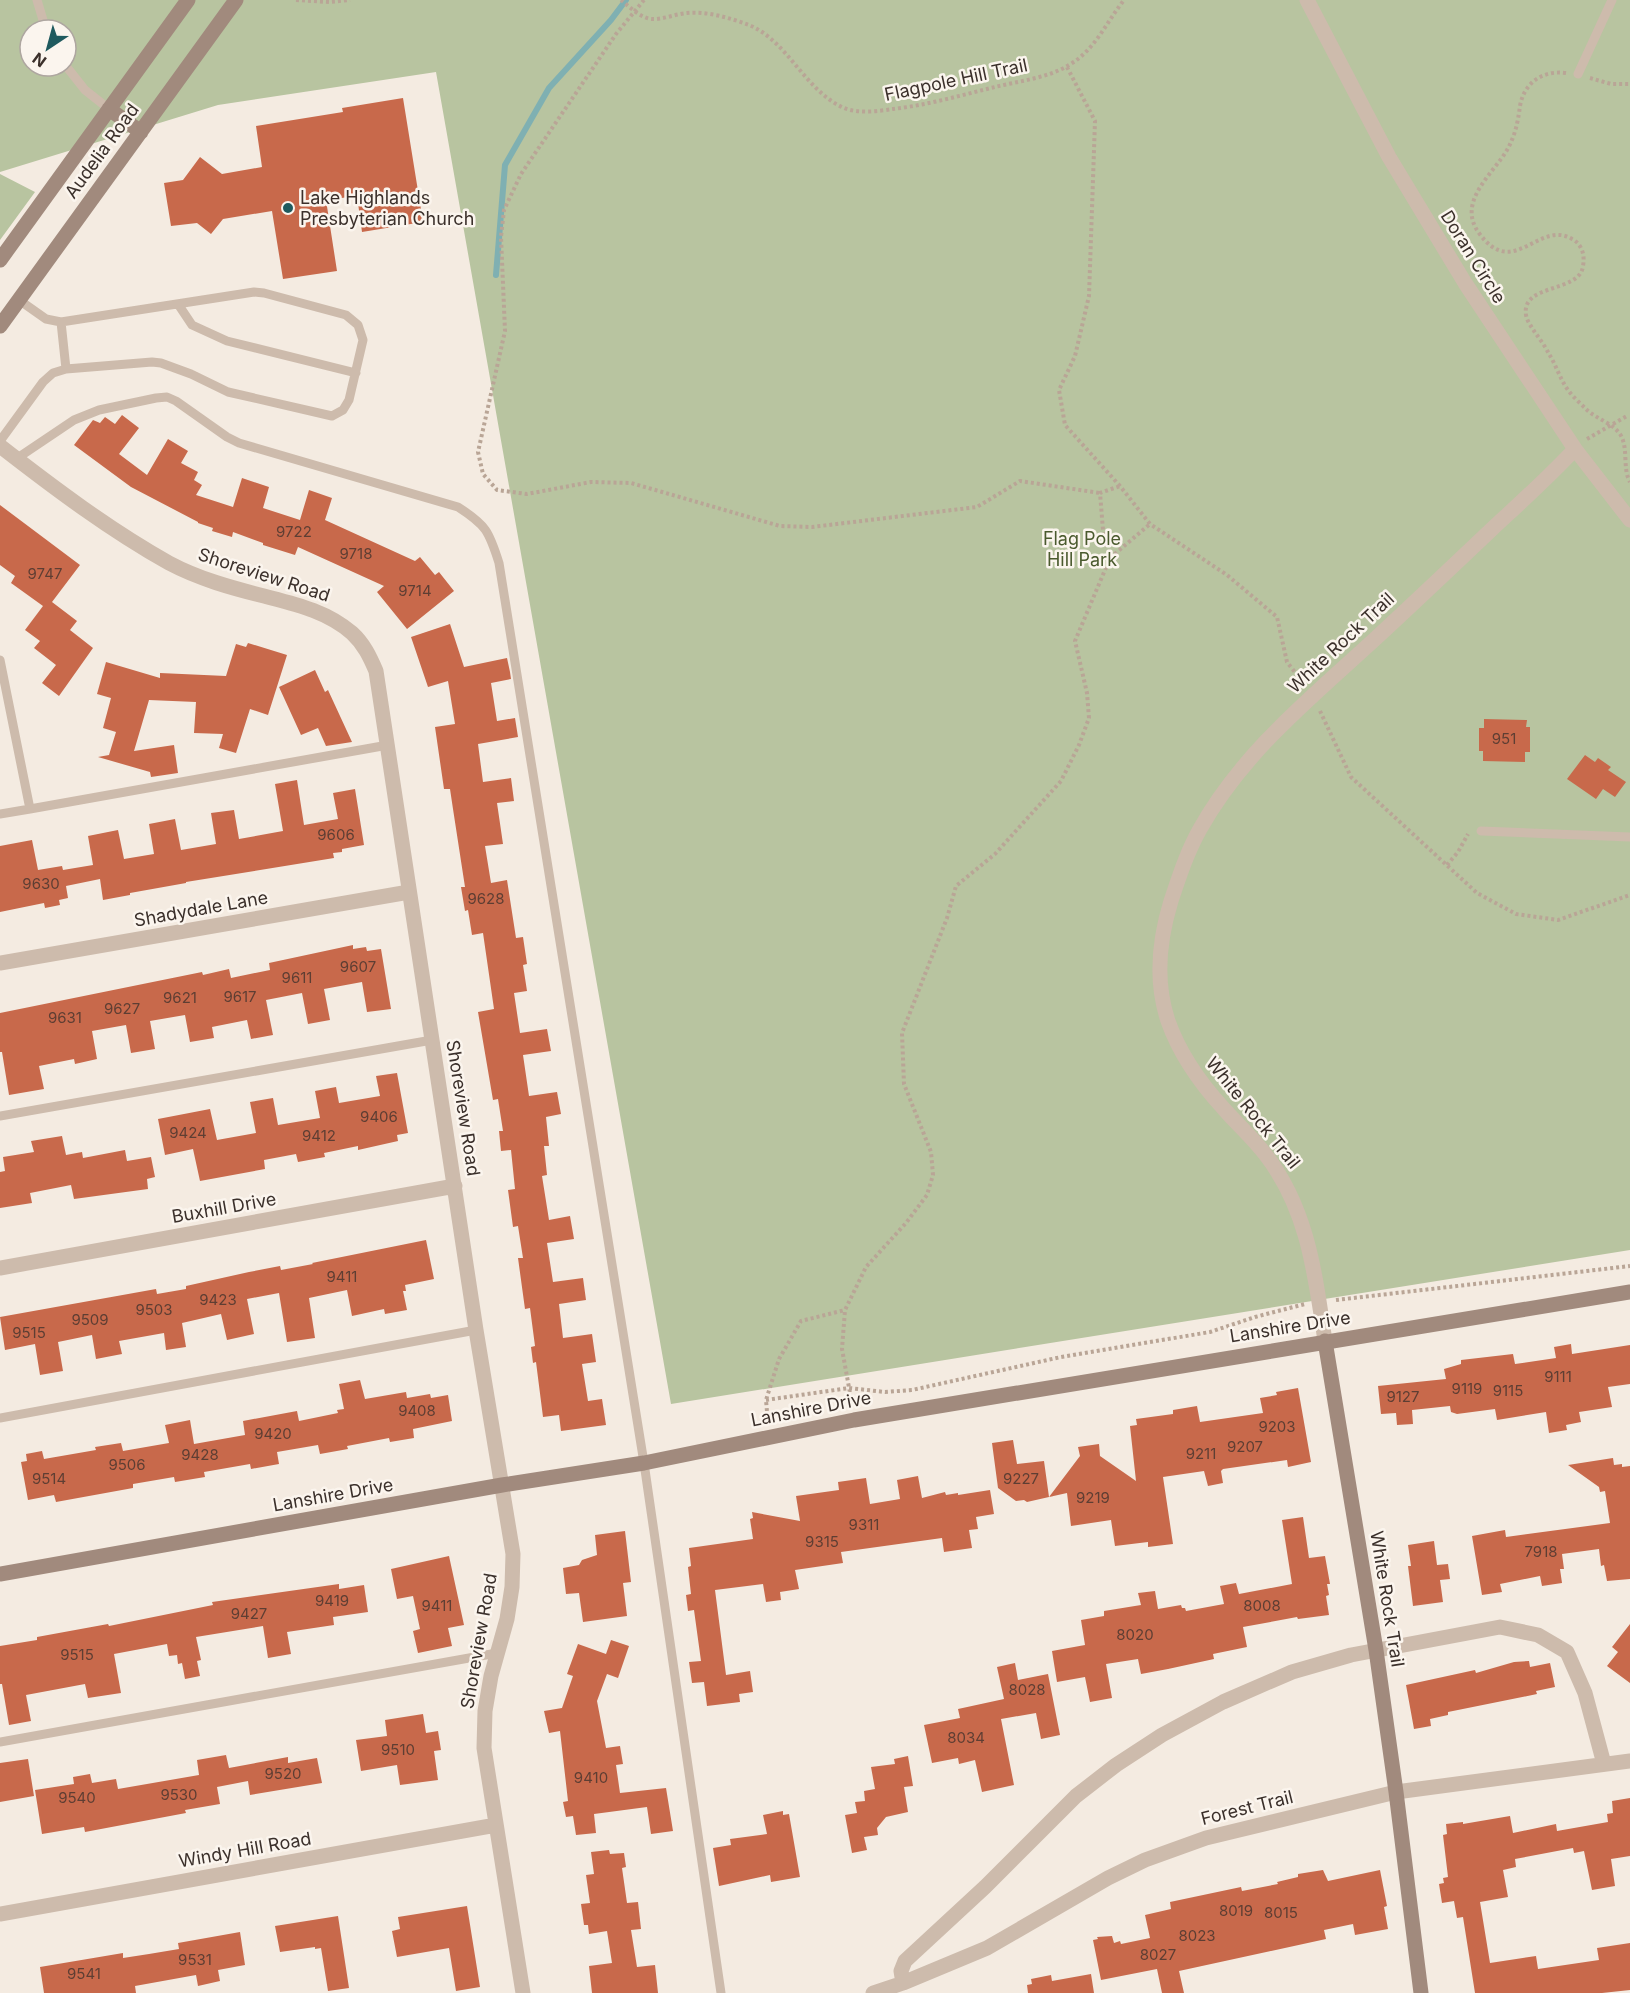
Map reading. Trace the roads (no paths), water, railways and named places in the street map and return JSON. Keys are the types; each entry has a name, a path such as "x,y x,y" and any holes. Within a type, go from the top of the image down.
{"street":[{"name":"Audelia Road","path":"0,260 188,0"},
{"name":"Audelia Road","path":"0,326 236,0"},
{"name":"Doran Circle","path":"1307,0 1389,157 1465,283 1575,448 1630,520"},
{"path":"109,109 141,132"},
{"name":"Shoreview Road","path":"0,446 114,530 171,564 220,584 308,608 332,618 352,633 366,650 376,671 476,1330 513,1554 512,1587 507,1619 497,1653 485,1711 484,1748 523,1993"},
{"name":"White Rock Trail","path":"1421,1993 1376,1650 1312,1258 1297,1208 1283,1180 1264,1152 1200,1082 1180,1051 1167,1019 1159,968 1168,912 1181,872 1199,831 1236,774 1264,741 1575,448"},
{"name":"Shadydale Lane","path":"0,963 409,892"},
{"name":"Buxhill Drive","path":"0,1268 455,1186"},
{"name":"Lanshire Drive","path":"0,1574 501,1485 644,1463 854,1420 1630,1292"},
{"path":"903,1983 901,1971 905,1960 985,1887 1076,1796 1116,1765 1162,1735 1223,1702 1292,1672 1376,1650 1500,1627 1538,1635 1567,1652 1585,1694 1604,1764"},
{"name":"Forest Trail","path":"873,1993 987,1948 1108,1878 1145,1860 1206,1838 1396,1792 1630,1761"},
{"name":"Windy Hill Road","path":"0,1914 496,1825"}],"lane":[{"path":"37,0 42,18"},
{"path":"1578,74 1612,0"},
{"path":"75,78 84,90 109,109"},
{"path":"0,441 43,382 53,373 66,369 161,363 191,374 228,392 332,416 346,406 363,340 362,332 353,319 346,315 254,292 61,322 46,319 19,300"},
{"path":"178,304 192,326 227,341 356,373"},
{"path":"61,322 66,369"},
{"path":"16,459 74,420 99,410 167,397 239,443 458,507 479,520 492,538 501,574 644,1463 721,1993"},
{"path":"0,660 30,809"},
{"path":"0,814 388,745"},
{"path":"1481,831 1630,837"},
{"path":"0,1116 432,1040"},
{"path":"0,1418 476,1330"},
{"path":"0,1742 497,1653"}],"waterway":[{"path":"496,275 505,165 549,88 611,20 626,0"}],"place":[{"name":"Lake Highlands Presbyterian Church","path":"288,208"}],"park label":[{"name":"Flag Pole Hill Park","path":"1082,549"}]}
